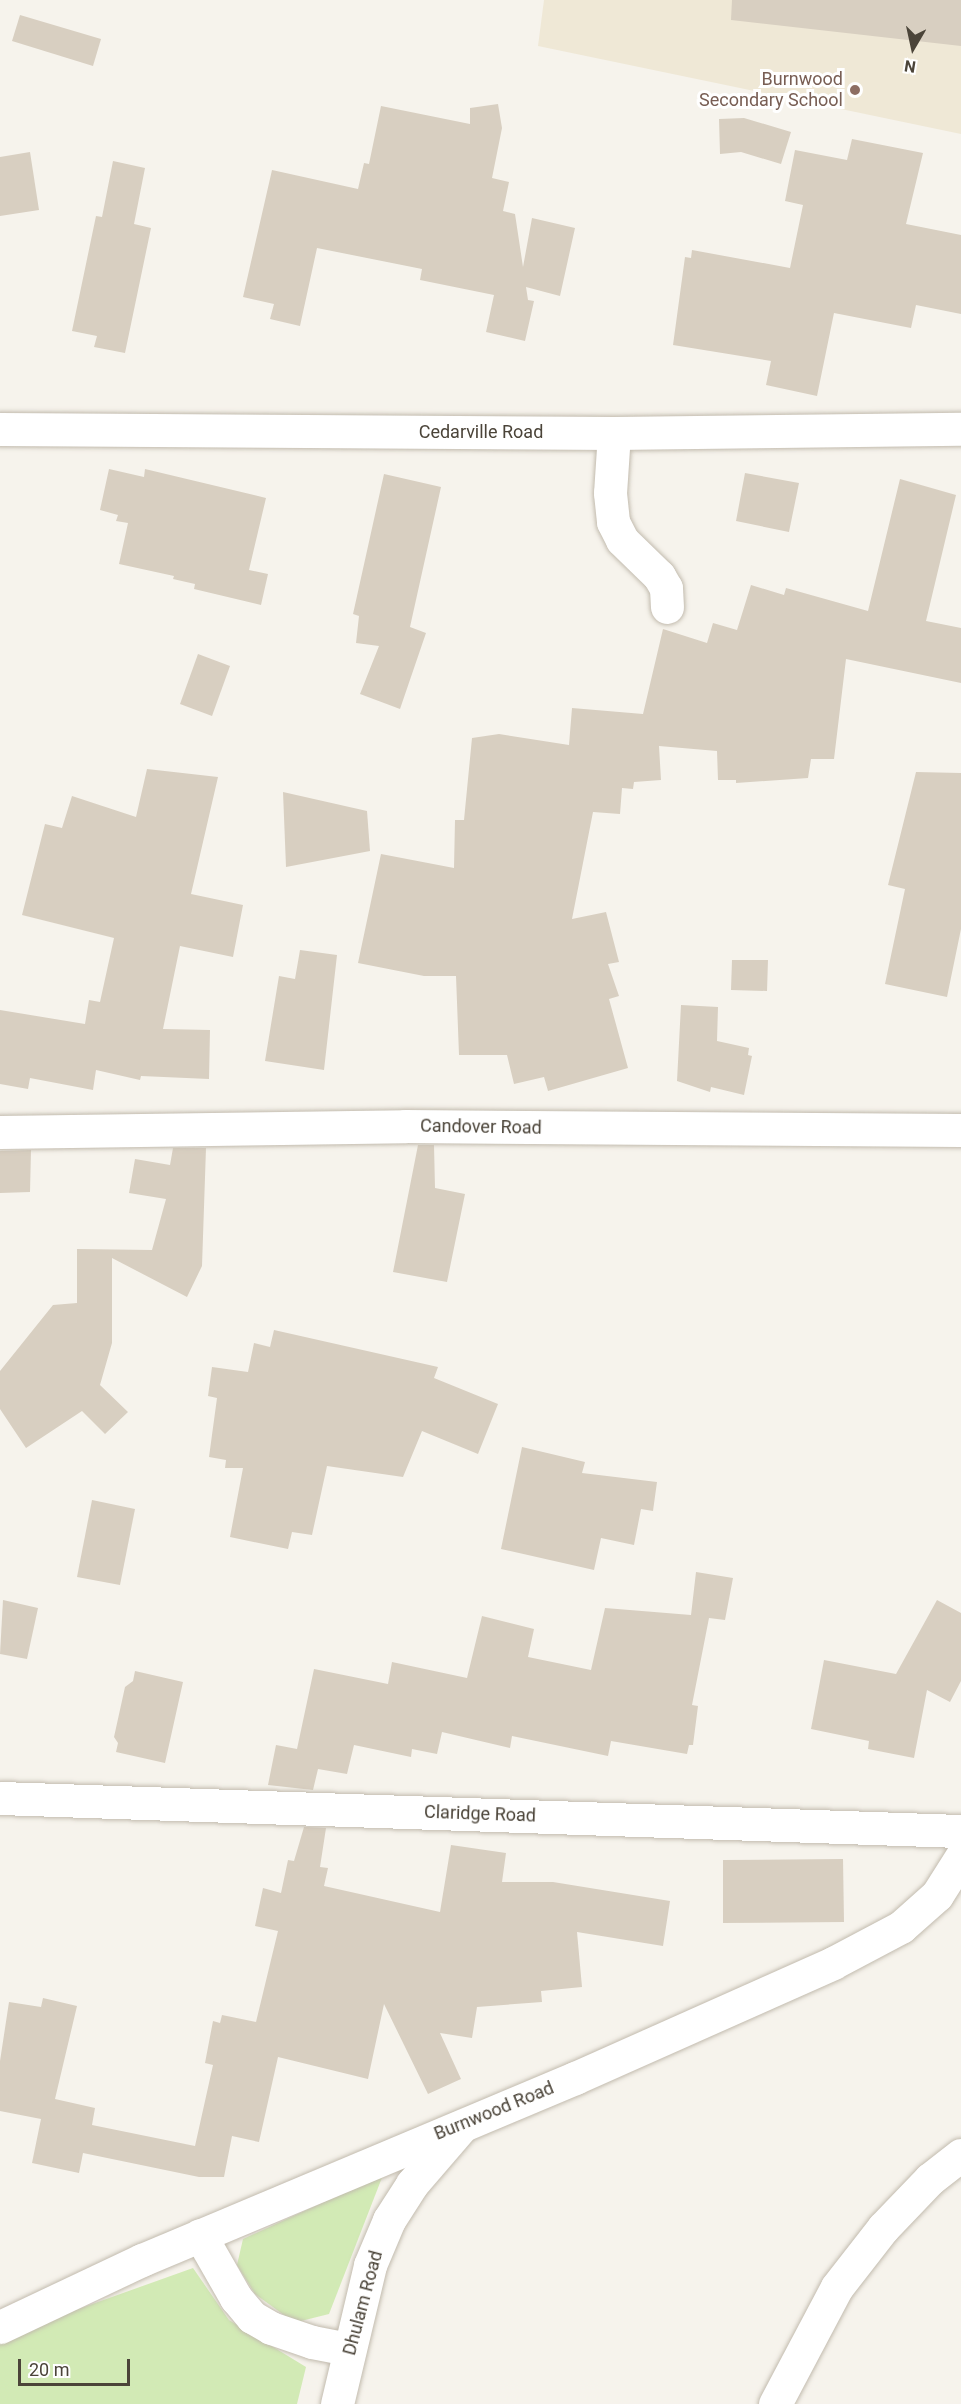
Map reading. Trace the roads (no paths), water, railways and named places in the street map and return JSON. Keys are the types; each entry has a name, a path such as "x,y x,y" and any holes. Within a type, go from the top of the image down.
{"street":[{"name":"Cedarville Road","path":"0,429 614,433 961,429"},
{"path":"614,433 610,493 613,522 622,540 659,576 666,588 667,607"},
{"name":"Candover Road","path":"0,1132 405,1126 961,1130"},
{"name":"Claridge Road","path":"0,1798 961,1831"},
{"name":"Burnwood Road","path":"0,2327 200,2235 466,2121 595,2069 862,1947 901,1927 937,1895 961,1857"},
{"name":"Dhulam Road","path":"337,2404 370,2265 389,2220 412,2184 466,2121"},
{"path":"776,2404 837,2287 884,2228 930,2180 961,2155"},
{"path":"200,2235 236,2298 252,2317 271,2328 312,2342 349,2349"}],"place":[{"name":"Burnwood Secondary School","path":"855,90"}]}
